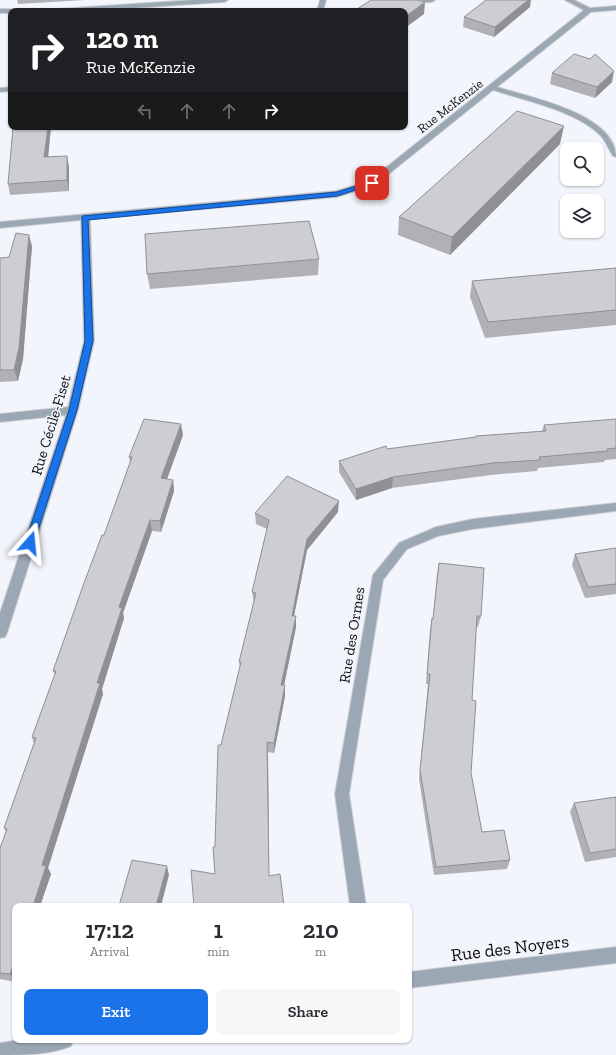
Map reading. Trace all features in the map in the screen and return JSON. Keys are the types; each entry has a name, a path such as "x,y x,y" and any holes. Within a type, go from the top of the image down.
{"street":[{"path":"103,8 225,0"},
{"path":"424,0 432,0"},
{"path":"568,0 589,10 616,8"},
{"name":"Rue McKenzie","path":"0,224 84,218 337,194 372,183 589,10"},
{"path":"493,88 572,115 590,124 605,136 616,154"},
{"name":"Rue Cécile-Fiset","path":"0,633 73,410 89,341 84,218"},
{"path":"0,418 73,410"},
{"name":"Rue des Ormes","path":"358,903 342,794 377,579 403,546 436,532 473,524 616,506"},
{"name":"Rue des Noyers","path":"412,980 616,955"},
{"path":"0,1052 49,1043"}],"building":[{"path":"371,0 417,0 425,2 408,15 408,8 359,8"},
{"path":"486,0 528,0 495,27 464,17"},
{"path":"574,54 590,59 595,54 614,71 597,87 552,73"},
{"path":"517,111 564,126 452,237 399,217"},
{"path":"13,130 48,130 44,157 67,156 67,180 8,184"},
{"path":"309,221 319,259 147,274 145,234"},
{"path":"16,233 29,235 19,348 14,370 0,370 0,258 9,257"},
{"path":"616,268 616,310 488,322 472,281"},
{"path":"144,419 181,424 161,478 173,480 160,521 150,520 119,607 122,608 97,683 100,683 42,865 46,866 34,903 12,903 12,968 10,974 0,973 0,848 7,829 4,828 36,738 32,737 56,671 53,671 84,583 102,535 104,535 132,457 129,457"},
{"path":"616,419 616,448 607,449 608,451 539,457 540,460 493,463 393,477 356,489 339,461 386,446 387,449 476,436 546,431 544,425"},
{"path":"287,476 339,501 307,539 292,616 296,616 281,685 285,685 274,743 267,742 269,876 280,874 284,903 194,903 191,870 215,874 213,847 215,847 218,745 221,745 241,662 239,662 256,593 252,592 269,520 255,513"},
{"path":"616,548 616,584 588,587 575,554"},
{"path":"439,563 484,568 481,616 477,616 472,700 476,701 471,773 482,832 504,830 510,860 436,867 420,770 430,674 427,674 432,618 433,619"},
{"path":"616,797 616,849 590,853 574,803"},
{"path":"132,860 167,866 157,903 120,903"}],"route":[{"path":"30,543 73,410 89,341 84,218 337,194 372,183"}]}
